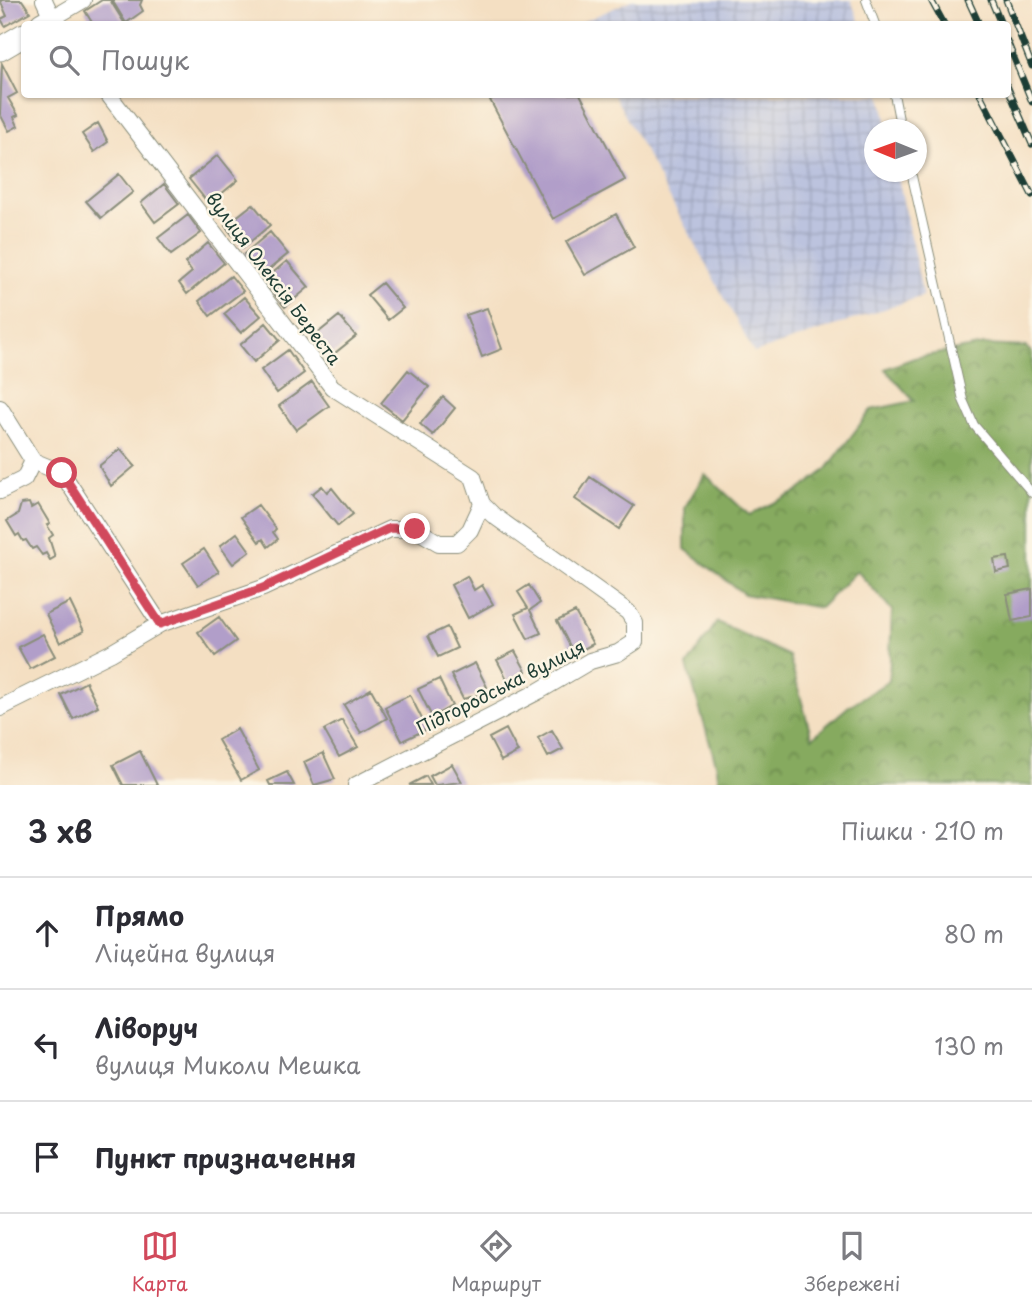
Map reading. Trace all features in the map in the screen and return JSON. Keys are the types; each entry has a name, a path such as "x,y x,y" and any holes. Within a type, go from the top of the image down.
{"street":[{"path":"48,17 83,0"},
{"path":"0,49 21,37"},
{"name":"вулиця Олексія Береста","path":"111,98 332,387 473,477 482,504 493,515 628,612"},
{"path":"0,408 33,461 62,473 160,624"},
{"path":"0,491 24,479 33,461"},
{"path":"0,708 111,653 160,624 263,588 390,528 415,529 439,543 457,542 470,530 482,504"},
{"name":"Підгородська вулиця","path":"356,785 539,691 590,661 618,653 635,642 635,622 628,612"}],"lane":[{"path":"866,0 874,21"},
{"path":"895,98 899,119"},
{"path":"913,182 963,400 974,425 1032,493"}],"shaded area":[{"path":"632,0 851,0 859,21 585,21"},
{"path":"616,98 882,98 886,119 864,119 864,182 899,182 923,296 754,353"}],"green space":[{"path":"984,345 1026,347 1032,353 1032,785 719,785 717,767 687,666 717,622 789,656 812,738 849,706 889,681 892,610 857,571 820,608 744,594 685,549 685,507 705,474 749,515 797,492 826,470 871,410 914,401 885,369 914,358"}],"building":[{"path":"0,0 22,0 30,12 5,26 1,19 7,16"},
{"path":"102,0 110,0 123,21 91,21 85,11"},
{"path":"112,0 142,0 140,5 143,11 125,21"},
{"path":"2,64 17,93 8,98 18,115 14,117 18,126 9,131 0,114"},
{"path":"582,98 625,180 553,219 490,100"},
{"path":"98,123 108,142 94,152 82,134"},
{"path":"218,155 238,180 209,204 189,179"},
{"path":"119,174 133,192 101,218 86,201"},
{"path":"164,184 179,204 155,222 141,203"},
{"path":"253,204 270,225 243,248 225,226"},
{"path":"616,214 634,247 585,275 566,242"},
{"path":"188,215 201,233 171,255 158,238"},
{"path":"270,232 288,254 262,275 244,254"},
{"path":"208,243 224,263 187,294 179,283 192,272 185,263"},
{"path":"287,261 309,287 285,307 263,281"},
{"path":"231,276 243,291 210,316 199,301"},
{"path":"382,283 403,308 388,320 367,295"},
{"path":"244,297 261,316 241,333 224,314"},
{"path":"487,308 502,349 482,357 466,315"},
{"path":"339,316 356,336 330,357 313,337"},
{"path":"266,323 280,340 254,362 240,345"},
{"path":"288,350 304,373 277,393 261,370"},
{"path":"408,370 429,387 402,420 381,403"},
{"path":"312,382 329,406 296,430 279,406"},
{"path":"443,397 455,408 433,435 420,424"},
{"path":"120,449 135,466 111,486 99,466"},
{"path":"590,477 634,506 619,529 575,499"},
{"path":"322,486 327,492 332,488 353,514 338,526 312,494"},
{"path":"29,503 31,508 38,504 50,524 47,525 53,535 49,538 55,557 50,560 46,553 42,555 36,547 32,549 26,540 23,541 19,534 16,536 7,521 18,514 21,504"},
{"path":"258,505 276,529 273,532 278,539 268,547 263,539 259,542 241,517"},
{"path":"237,533 250,551 233,564 220,546"},
{"path":"204,549 219,572 198,585 183,563"},
{"path":"1008,557 1010,569 996,572 994,559"},
{"path":"467,576 474,590 482,585 493,604 468,618 451,585"},
{"path":"529,585 540,603 530,610 541,633 528,639 515,614 528,608 518,592"},
{"path":"1032,589 1032,617 1012,621 1007,594"},
{"path":"70,602 84,631 60,643 46,614"},
{"path":"575,612 593,644 574,654 557,621"},
{"path":"219,617 236,641 215,656 198,632"},
{"path":"447,627 457,648 438,657 428,636"},
{"path":"43,634 55,656 30,669 18,647"},
{"path":"515,651 526,671 508,681 497,660"},
{"path":"475,663 487,687 480,690 482,694 463,699 451,675"},
{"path":"439,679 452,706 432,717 418,689"},
{"path":"86,682 98,706 73,719 61,695"},
{"path":"371,689 387,718 361,733 344,705"},
{"path":"410,695 427,729 402,741 385,707"},
{"path":"342,720 358,747 339,757 324,730"},
{"path":"237,729 259,770 241,780 218,740"},
{"path":"506,729 518,752 501,761 489,738"},
{"path":"552,730 563,749 548,757 538,738"},
{"path":"140,751 157,785 123,785 113,765"},
{"path":"323,753 335,779 314,785 304,762"},
{"path":"452,764 462,782 435,785 430,776"},
{"path":"287,772 294,785 270,785 268,781"},
{"path":"426,776 431,785 409,785"}],"railway":[{"path":"931,0 942,21"},
{"path":"968,0 978,21"},
{"path":"991,0 1000,21"},
{"path":"1006,0 1032,66"},
{"path":"1011,51 1032,102"},
{"path":"1011,95 1032,144"},
{"path":"982,98 1032,195"}],"route":[{"path":"62,473 160,624 263,588 390,528 415,529"}]}
